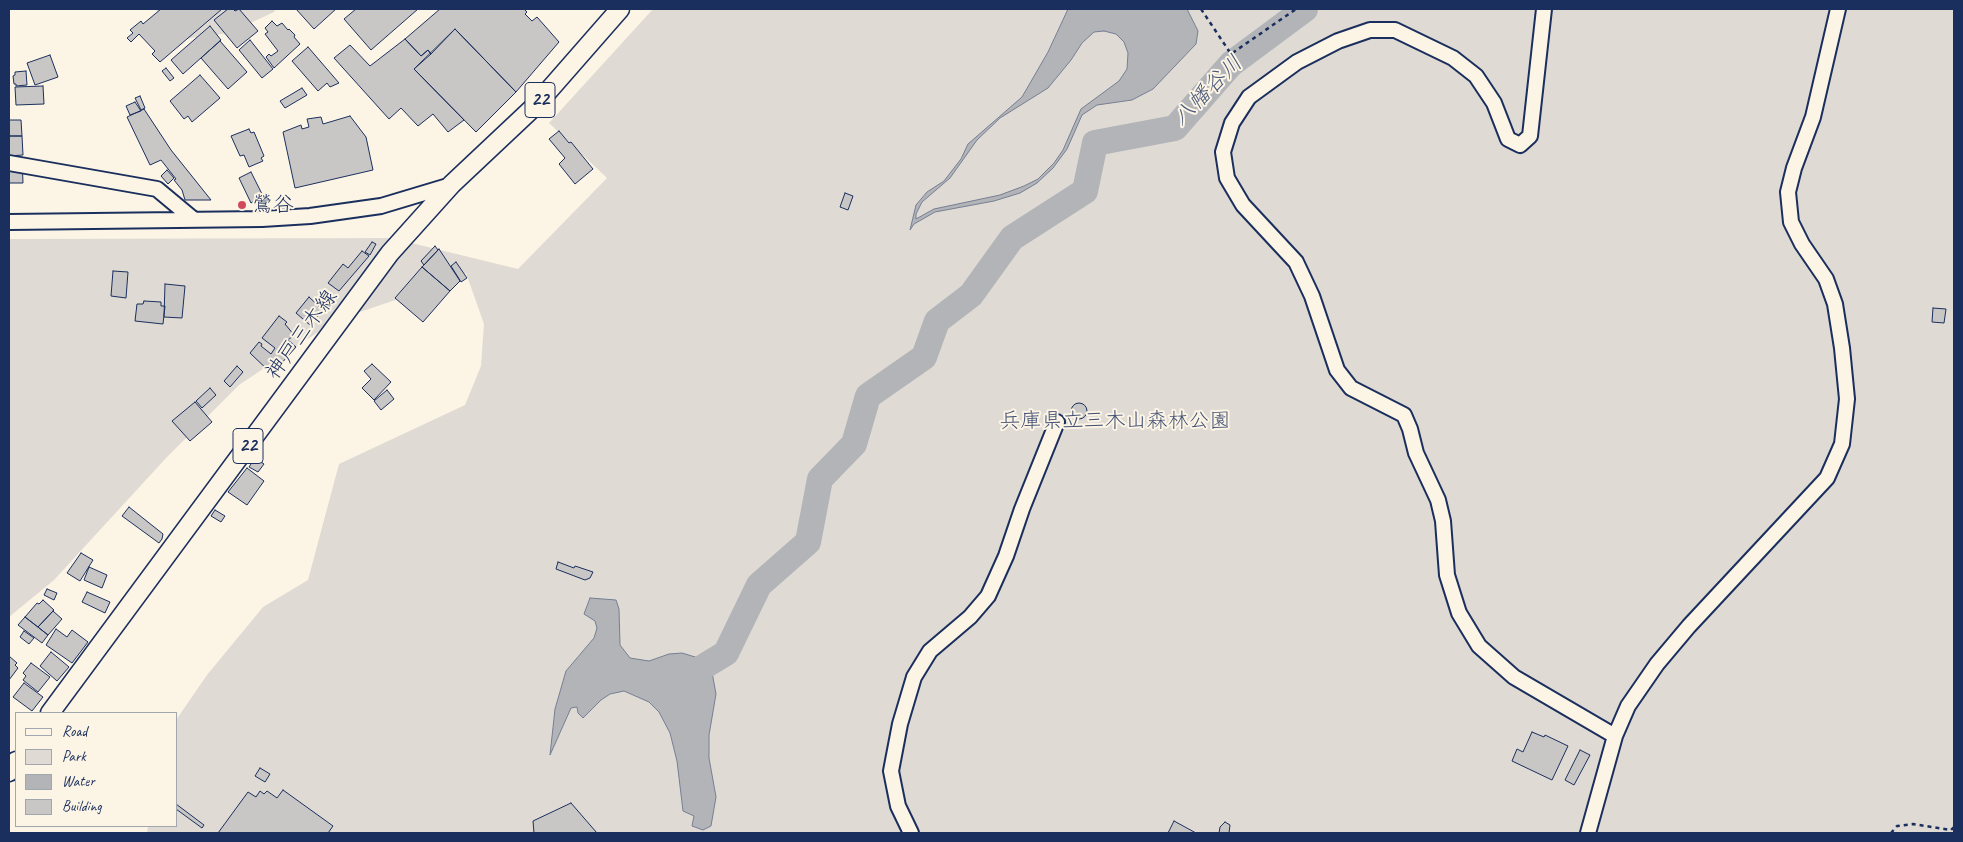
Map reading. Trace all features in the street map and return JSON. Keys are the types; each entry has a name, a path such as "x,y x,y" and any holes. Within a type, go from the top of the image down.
{"main road":[{"name":"神戸三木線","path":"51,712 384,261 452,184 536,105 620,9"}],"street":[{"path":"1544,9 1530,136 1520,145 1508,140 1494,103 1476,76 1453,58 1395,30 1370,30 1338,41 1297,62 1249,97 1232,123 1224,152 1227,178 1243,205 1296,262 1312,296 1337,370 1351,388 1404,416 1410,429 1416,454 1438,500 1443,521 1447,575 1459,613 1480,646 1514,677 1615,736"},
{"path":"1588,833 1615,736 1628,706 1657,664 1689,626 1827,478 1842,444 1847,399 1835,304 1826,280 1802,244 1791,222 1788,192 1794,168 1813,117 1838,9"},
{"path":"9,163 157,189 193,219"},
{"path":"9,222 286,218 346,212 397,202 452,184"},
{"path":"911,833 898,806 891,771 900,724 914,677 930,650 970,616 988,596 1006,556 1022,509 1057,422"}],"path":[{"path":"1201,9 1231,54 1296,9"},
{"path":"1891,833 1897,826 1913,824 1951,830 1954,827"}],"green space":[{"path":"155,9 276,9 274,12 229,33 184,39"},
{"name":"兵庫県立三木山森林公園","path":"653,9 1954,9 1954,833 315,833 309,824 288,833 147,833 148,827 178,827 178,717 207,675 263,607 308,580 339,464 465,405 481,366 484,324 466,273 443,284 336,320 239,385 167,457 54,580 9,617 9,239 391,238 518,269 607,178 549,123"}],"water":[{"path":"1068,9 1187,9 1198,31 1196,44 1153,89 1132,100 1097,105 1082,115 1067,149 1053,168 1037,183 1020,193 994,201 935,212 914,224 910,230 916,205 927,192 944,181 961,159 968,144 1022,97 1048,52","holes":["1104,31 1116,34 1124,42 1128,53 1127,69 1119,81 1081,109 1063,150 1054,163 1038,179 1000,195 934,209 916,219 916,214 922,202 950,178 977,140 1000,118 1048,88 1082,43 1094,32"]},
{"path":"590,598 616,600 619,609 620,645 630,658 649,661 669,654 682,653 705,660 711,667 716,694 709,735 709,758 716,797 711,826 703,830 692,826 694,816 683,811 677,761 670,733 659,712 649,702 624,691 610,694 583,718 578,713 577,707 571,708 550,755 555,709 566,671 594,638 597,628 595,621 584,614"}],"building":[{"path":"161,9 222,9 160,62 152,54 155,51 139,34 131,42 127,38 133,33 130,30 141,21 143,24"},
{"path":"228,9 235,11 239,9 258,31 237,48 214,20"},
{"path":"296,9 336,9 314,29"},
{"path":"356,9 418,9 371,50 344,19"},
{"path":"440,9 524,9 527,12 525,14 532,21 537,17 559,42 516,92 455,29 431,54 428,50 421,56 405,39"},
{"path":"272,21 277,26 282,23 295,35 294,37 300,44 274,68 266,57 278,51 265,34 268,32 265,28"},
{"path":"210,26 221,40 183,74 171,60"},
{"path":"455,29 516,92 476,132 414,69"},
{"path":"405,39 421,56 428,50 431,54 414,69 464,120 448,132 433,114 418,126 401,108 389,119 334,58 350,45 370,66"},
{"path":"250,40 273,69 262,78 239,50"},
{"path":"220,41 247,72 228,89 201,58"},
{"path":"308,47 339,83 330,87 327,83 318,91 292,61"},
{"path":"50,55 58,77 35,85 27,63"},
{"path":"166,68 174,78 170,81 162,71"},
{"path":"26,71 27,85 16,86 13,76 15,72"},
{"path":"200,75 220,98 192,122 188,116 184,119 170,101"},
{"path":"43,86 44,104 16,105 15,87"},
{"path":"302,88 307,95 285,108 280,101"},
{"path":"140,96 145,108 141,110 135,98"},
{"path":"135,102 141,111 130,115 126,106"},
{"path":"144,109 171,150 211,200 185,200 182,190 174,180 176,179 161,160 150,165 127,117"},
{"path":"350,116 366,137 373,170 295,188 283,132 301,125 302,129 309,127 307,119 321,117 323,124"},
{"path":"9,120 21,120 22,136 9,136"},
{"path":"249,129 251,133 254,132 264,156 261,158 263,161 249,167 244,155 240,156 231,136"},
{"path":"559,131 569,143 571,142 593,169 575,184 559,164 565,158 549,139"},
{"path":"9,136 22,136 23,155 9,156"},
{"path":"9,158 22,158 23,183 9,183"},
{"path":"167,170 174,178 168,184 161,176"},
{"path":"251,172 263,196 251,203 239,178"},
{"path":"845,193 853,196 848,210 840,207"},
{"path":"372,242 376,244 370,255 365,252"},
{"path":"435,246 438,250 424,265 421,261"},
{"path":"439,249 460,281 450,291 422,267"},
{"path":"362,251 369,256 339,291 328,283 343,264 348,268"},
{"path":"456,262 467,278 461,282 451,266"},
{"path":"422,267 450,291 423,322 395,298"},
{"path":"113,271 128,272 126,298 111,296"},
{"path":"165,284 185,286 182,318 164,317"},
{"path":"309,297 323,310 310,325 296,313"},
{"path":"144,301 161,302 161,306 165,306 163,324 135,321 137,304 143,304"},
{"path":"1933,308 1946,309 1944,323 1932,322"},
{"path":"279,316 287,322 285,324 294,335 288,340 296,347 272,374 250,353 259,342 271,354 275,348 262,338"},
{"path":"372,364 391,382 374,400 362,388 371,379 364,371"},
{"path":"237,366 243,372 230,387 224,381"},
{"path":"210,388 216,395 202,408 196,401"},
{"path":"387,390 394,399 381,410 374,401"},
{"path":"195,402 212,422 190,441 172,421"},
{"path":"1079,403 1087,411 1079,419 1071,411"},
{"path":"255,458 264,464 258,472 249,467"},
{"path":"247,468 264,481 247,505 228,492"},
{"path":"129,507 163,534 159,543 122,516"},
{"path":"215,510 225,516 221,522 211,516"},
{"path":"81,553 93,560 80,581 67,573"},
{"path":"558,562 593,572 590,578 585,580 556,569"},
{"path":"89,567 107,575 102,588 84,580"},
{"path":"47,589 57,593 54,600 44,595"},
{"path":"87,592 110,602 105,613 82,602"},
{"path":"43,600 54,610 38,627 25,617 37,603 39,604"},
{"path":"53,611 62,619 48,635 38,627"},
{"path":"25,617 48,635 42,643 18,625"},
{"path":"56,629 67,637 72,630 88,642 72,663 46,645"},
{"path":"24,631 34,638 29,644 20,637"},
{"path":"51,652 69,667 57,681 40,666"},
{"path":"9,656 17,663 15,665 18,668 9,680"},
{"path":"31,663 50,677 38,692 23,680 26,676 23,673"},
{"path":"24,683 43,697 32,711 13,697"},
{"path":"1532,732 1544,737 1545,735 1568,746 1552,780 1512,761 1517,749 1523,752"},
{"path":"1580,750 1590,755 1574,785 1565,780"},
{"path":"260,768 270,774 265,782 255,776"},
{"path":"283,790 333,826 328,833 218,833 248,792 256,797 260,791 264,794 267,791 277,798"},
{"path":"571,803 597,833 534,833 533,821"},
{"path":"178,806 204,825 202,828 178,810"},
{"path":"1174,821 1196,833 1168,833"},
{"path":"1225,822 1230,825 1229,833 1219,833 1220,827"}],"waterway":[{"name":"八幡谷川","path":"703,667 726,653 759,585 808,542 820,479 854,444 868,396 924,357 937,321 971,295 1012,238 1085,191 1095,143 1175,128 1231,64 1305,9"}],"place":[{"name":"鶯谷","path":"242,205"}]}
